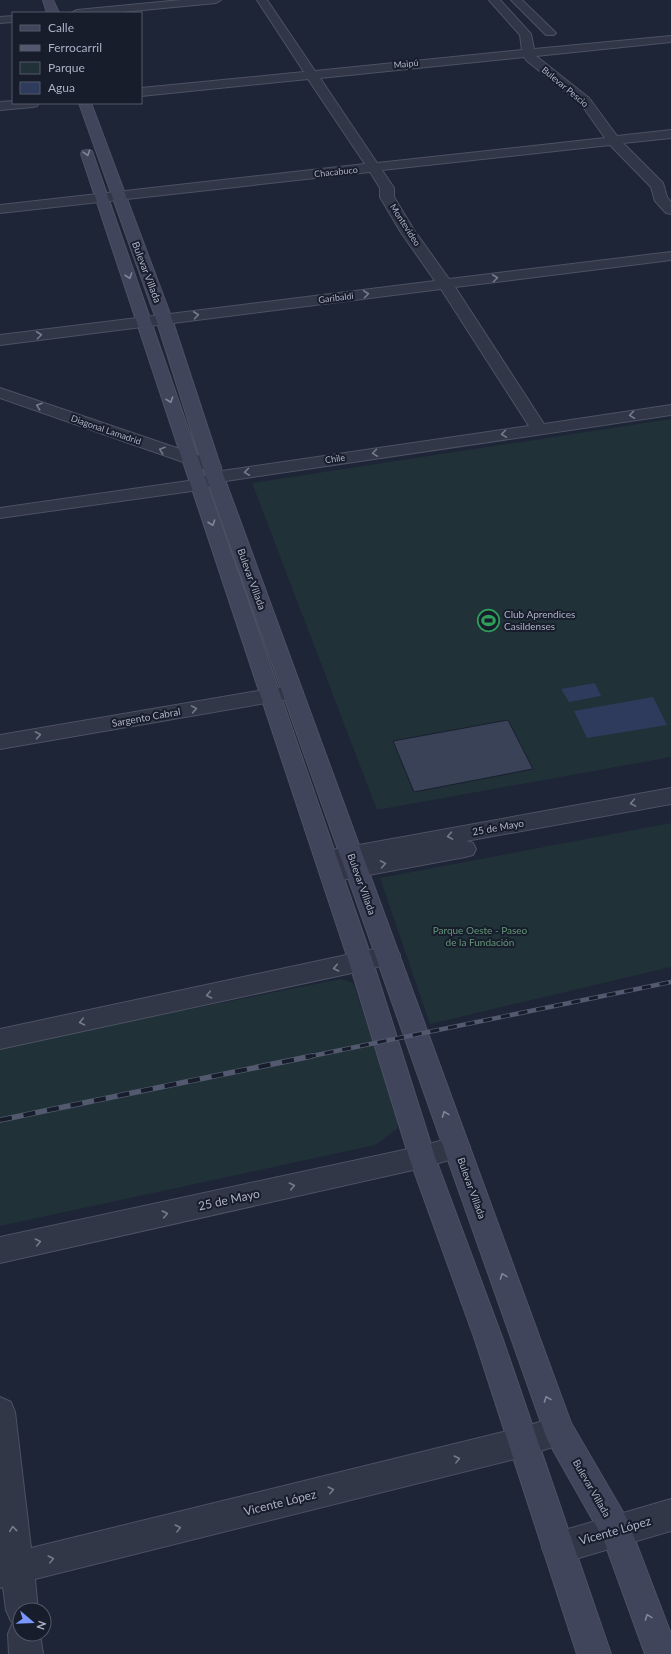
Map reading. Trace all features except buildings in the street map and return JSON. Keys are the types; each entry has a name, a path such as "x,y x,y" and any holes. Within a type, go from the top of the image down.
{"main road":[{"path":"48,0 53,12"},
{"name":"Bulevar Villada","path":"70,104 110,197 209,476 293,692 559,1431 616,1530 662,1654"},
{"name":"Bulevar Villada","path":"85,104 110,197"},
{"name":"Bulevar Villada","path":"154,321 191,460 209,476 271,696 361,962 422,1157 488,1337 594,1654"}],"street":[{"path":"88,12 216,0"},
{"name":"Montevideo","path":"262,0 387,188 387,197 407,231 445,284 539,428"},
{"name":"Bulevar Pescio","path":"494,0 525,34 528,52 531,59 585,101 614,141 658,186 660,198 671,210"},
{"path":"516,0 550,33"},
{"path":"0,20 12,19"},
{"name":"Maipú","path":"142,92 528,52 671,39"},
{"path":"0,106 22,104"},
{"name":"Chacabuco","path":"0,208 671,134"},
{"name":"Garibaldi","path":"0,340 671,256"},
{"name":"Diagonal Lamadrid","path":"0,393 191,460"},
{"name":"Chile","path":"0,512 209,476 671,410"},
{"name":"Sargento Cabral","path":"0,742 293,692"},
{"name":"25 de Mayo","path":"354,862 671,796"},
{"name":"25 de Mayo","path":"328,866 671,811"},
{"path":"0,1039 388,955"},
{"name":"25 de Mayo","path":"0,1250 422,1157 457,1147"},
{"path":"0,1412 9,1570 19,1602"},
{"name":"Vicente López","path":"9,1570 522,1442 559,1431"},
{"name":"Vicente López","path":"558,1548 671,1515"},
{"path":"25,1642 26,1654"}],"green space":[{"name":"Club Aprendices Casildenses","path":"671,419 671,757 377,810 252,483"},
{"name":"Parque Oeste - Paseo de la Fundación","path":"671,823 671,967 430,1024 380,878"},
{"path":"341,979 353,983 399,1118 397,1129 375,1145 0,1226 0,1047"}],"water":[{"path":"595,683 601,696 569,702 561,689"},
{"path":"653,697 667,725 587,738 574,711"}],"railway":[{"path":"307,1057 671,982"},
{"path":"0,1120 312,1056"}],"place":[{"name":"Club Aprendices Casildenses","path":"488,620"}]}
